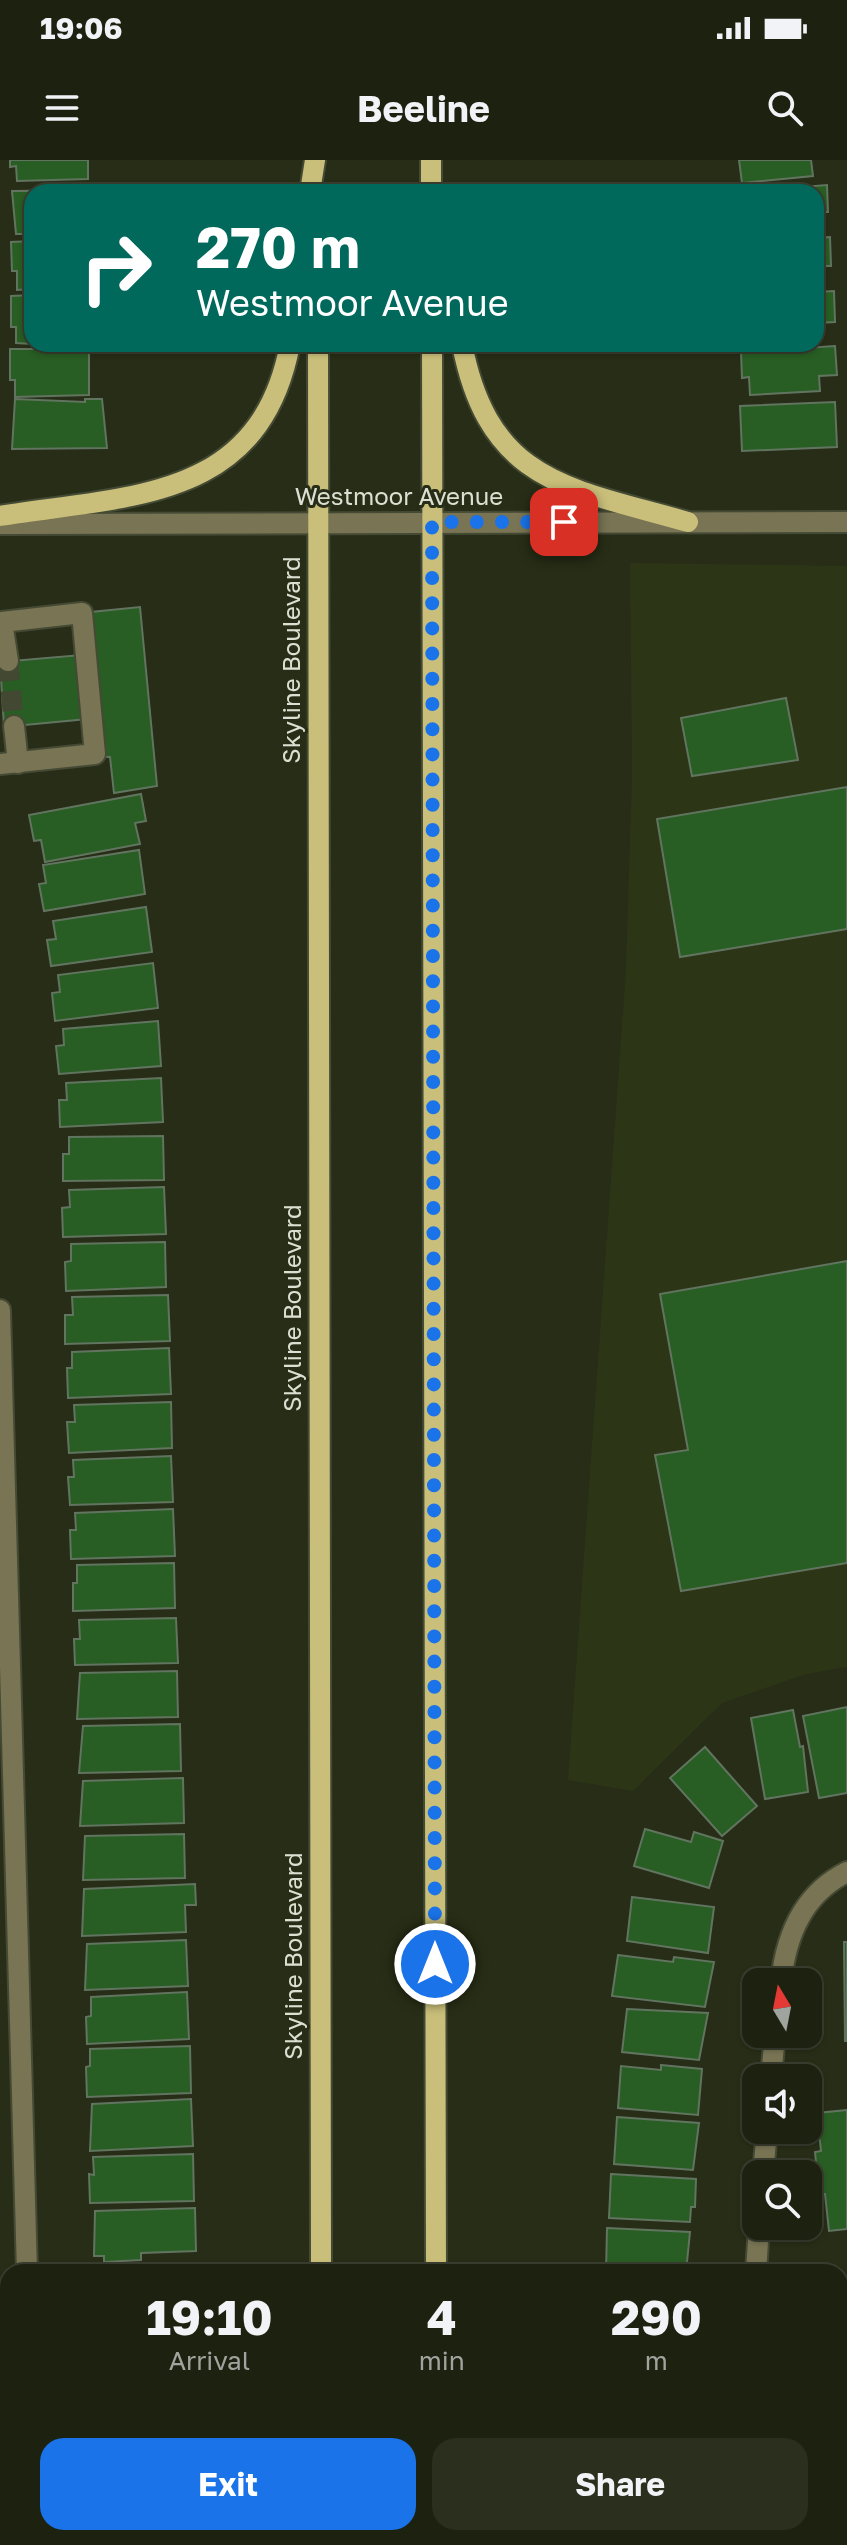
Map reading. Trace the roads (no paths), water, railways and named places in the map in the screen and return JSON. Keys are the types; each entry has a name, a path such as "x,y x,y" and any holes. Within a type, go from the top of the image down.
{"main road":[{"path":"312,184 316,160"},
{"path":"316,160 318,184"},
{"path":"431,160 431,184"},
{"path":"0,516 151,491 194,478 244,443 267,416 288,352"},
{"name":"Skyline Boulevard","path":"318,352 321,2264"},
{"path":"432,352 436,2264"},
{"path":"464,352 473,389 489,422 525,465 554,483 688,522"}],"street":[{"name":"Westmoor Avenue","path":"0,524 847,522"},
{"path":"8,661 2,622 82,613 95,754 9,763 14,726"},
{"path":"0,1310 27,2264"},
{"path":"783,1968 785,1952 799,1916 820,1890 847,1872"},
{"path":"757,2264 758,2240"}],"tunnel":[{"path":"8,661 14,726"}]}
